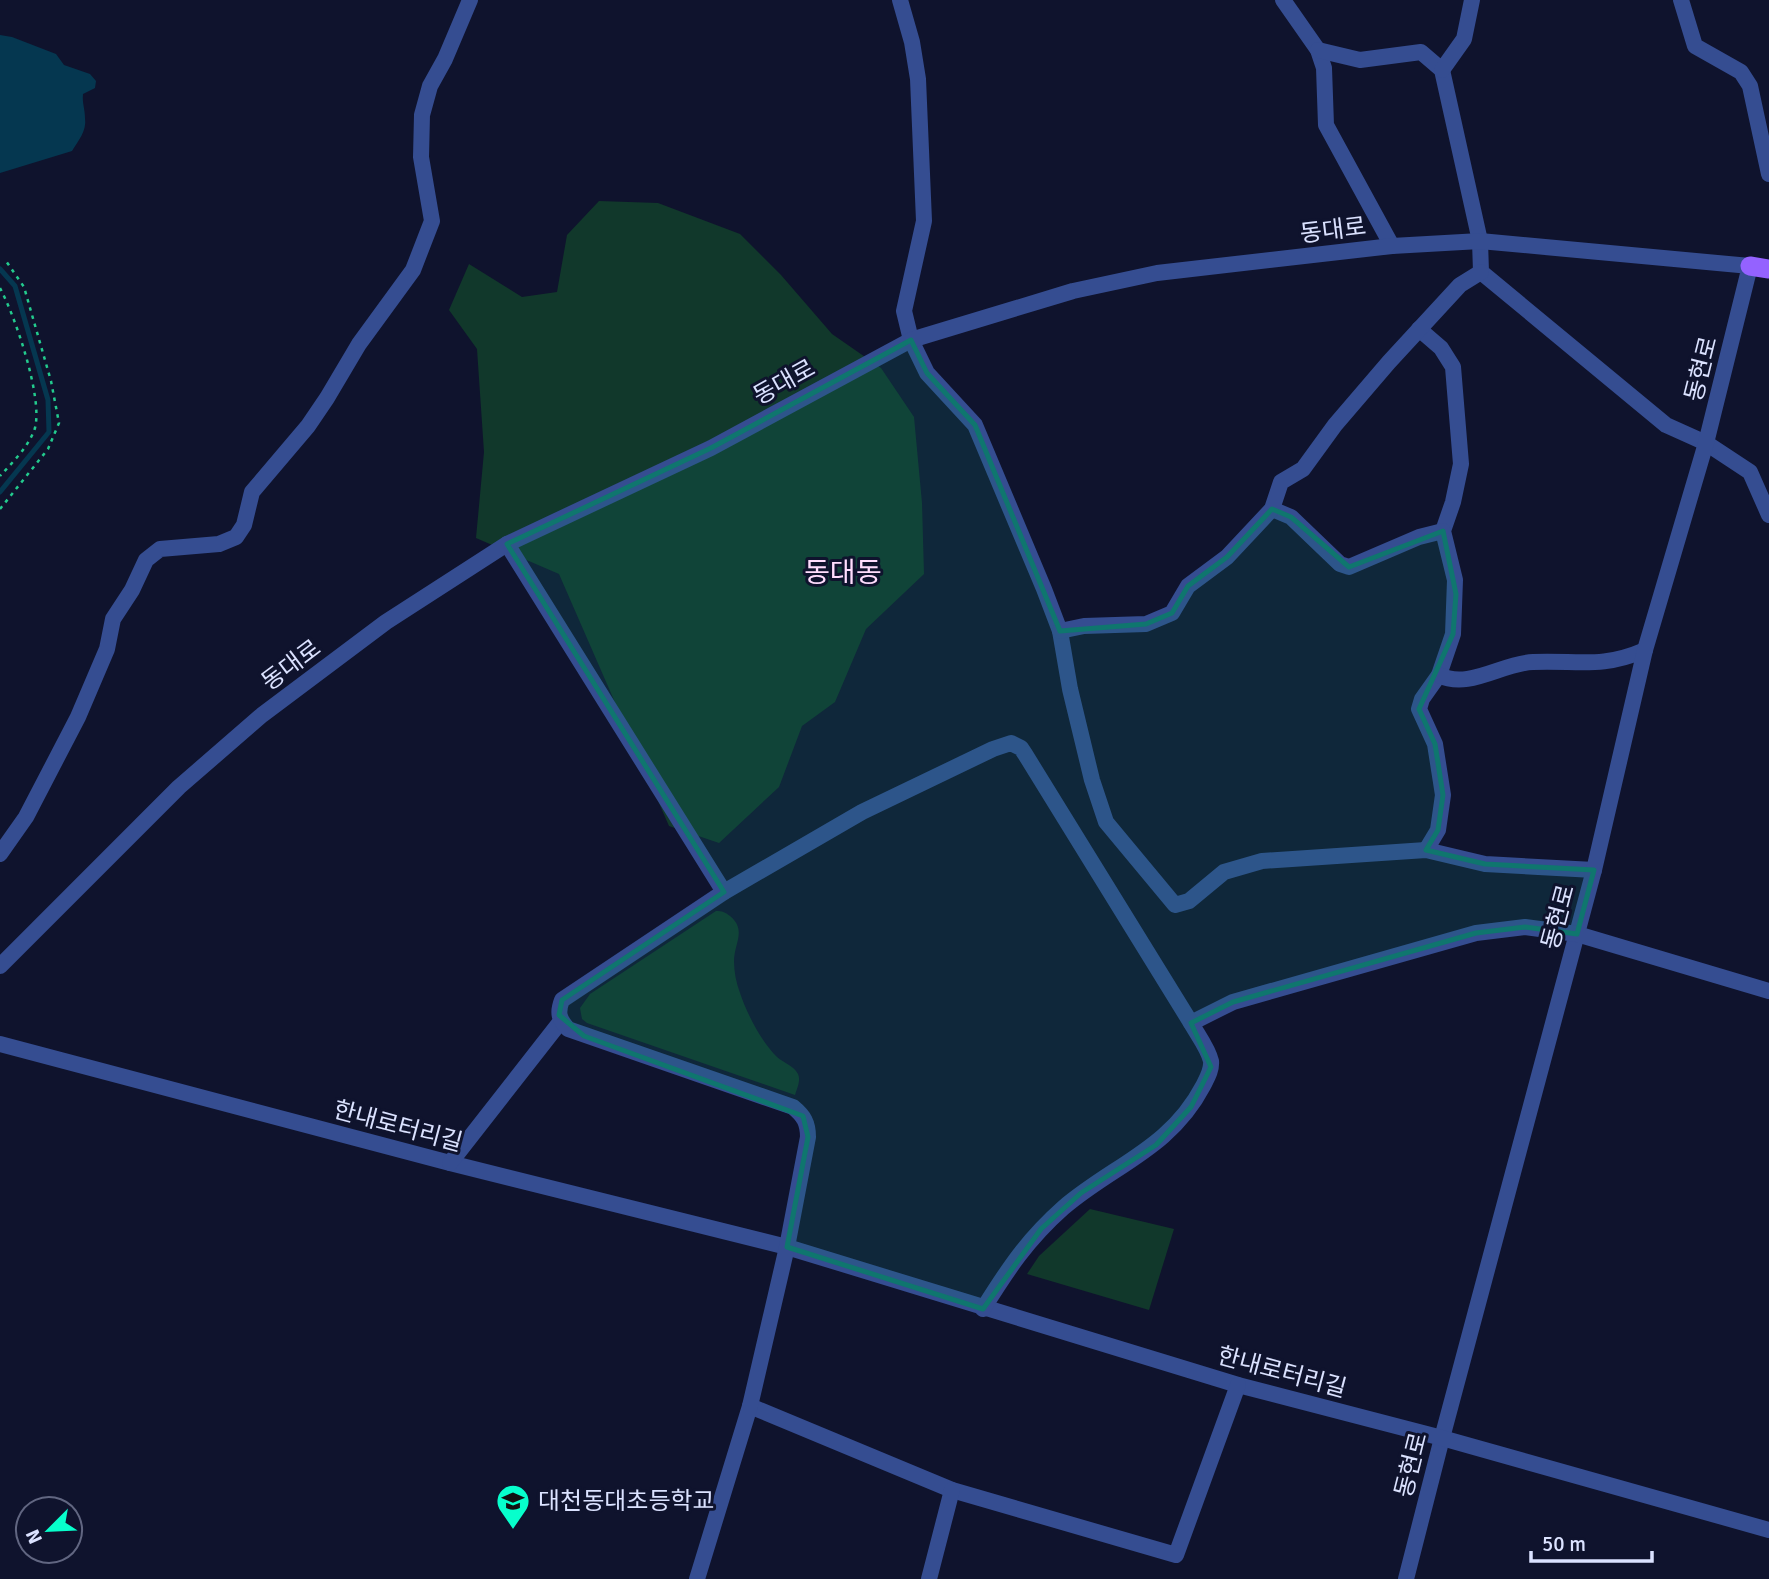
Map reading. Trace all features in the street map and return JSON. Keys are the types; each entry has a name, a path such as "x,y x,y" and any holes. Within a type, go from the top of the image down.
{"street":[{"path":"0,854 26,817 78,717 107,649 113,619 132,590 146,560 160,549 219,544 236,537 244,525 252,492 307,426 359,344 413,270 432,220 421,157 422,115 430,86 445,59 470,0"},
{"path":"900,0 912,42 918,79 924,221 904,311 911,340 927,373 975,425 1060,631 1073,702 1092,780 1106,822 1175,905 1189,901 1224,872 1262,861 1426,850 1485,864 1594,870"},
{"path":"1283,0 1318,50 1324,68 1326,125 1392,246"},
{"path":"1442,70 1464,39 1472,0"},
{"path":"1681,0 1695,46 1741,72 1750,86 1769,174"},
{"path":"1318,50 1360,61 1421,52 1442,70 1480,242 1481,272 1666,425 1706,443 1750,472 1769,515"},
{"name":"동대로","path":"2,957 179,787 262,715 386,622 507,544 711,448 911,340 1073,291 1157,273 1392,246 1480,242 1760,268"},
{"name":"동현로","path":"1406,1579 1441,1437 1594,870 1645,650 1760,268"},
{"path":"1060,631 1084,626 1146,624 1172,613 1188,586 1227,558 1272,509 1281,482 1304,469 1335,425 1419,329 1460,285 1481,272"},
{"path":"1419,329 1441,348 1453,367 1461,464 1453,502 1443,531 1456,594 1454,634 1439,675 1422,699 1419,709 1435,744 1443,794 1438,830 1426,850"},
{"path":"1272,509 1291,517 1340,564 1349,567 1419,537 1443,531"},
{"path":"507,544 723,892"},
{"path":"1439,675 1450,681 1531,662 1593,664 1627,658 1645,650"},
{"path":"697,1579 750,1406 787,1247 808,1125 793,1107 568,1029 561,1021 559,1009 562,1000 723,892 862,812 993,749 1011,743 1021,748 1191,1023 1211,1059 1211,1067 1191,1107 1156,1144 1081,1193 1041,1229 1019,1253 983,1309"},
{"path":"1191,1023 1233,1002 1476,933 1525,927 1577,934 1769,991"},
{"path":"450,1163 561,1021"},
{"name":"한내로터리길","path":"0,1044 450,1163 787,1247 1238,1385 1441,1437 1769,1530"},
{"path":"750,1406 952,1490 1176,1555 1238,1385"},
{"path":"929,1579 952,1490"}],"path":[{"path":"0,509 48,449 59,423 51,381 24,287 6,261"},
{"path":"0,288 27,362 37,409 34,429 20,453 0,476"}],"highlighted area":[{"path":"911,340 927,373 975,425 1060,631 1146,624 1172,613 1188,586 1227,557 1272,509 1291,517 1349,567 1443,531 1456,594 1453,634 1419,709 1435,744 1443,795 1438,830 1426,850 1485,864 1594,870 1577,934 1525,927 1476,933 1233,1002 1191,1023 1211,1067 1191,1107 1156,1145 1081,1193 1041,1229 983,1309 787,1247 808,1137 803,1116 584,1036 559,1015 562,1000 724,892 507,544 711,448"}],"green space":[{"path":"599,201 658,203 740,234 781,275 832,334 881,368 914,417 922,503 924,574 866,629 835,702 802,726 779,787 719,843 669,826 559,574 476,538 484,452 477,349 449,310 469,264 522,297 557,292 567,235"},
{"path":"716,911 728,915 738,927 734,961 743,1001 765,1043 798,1074 799,1082 795,1095 582,1019 580,1008 590,994"},
{"path":"1090,1209 1174,1229 1149,1310 1027,1274 1039,1256"}],"water":[{"path":"0,35 56,54 64,65 90,74 96,81 95,88 83,94 85,127 72,151 0,173"}],"waterway":[{"path":"0,269 15,286 48,400 49,432 0,492"}],"place":[{"name":"대천동대초등학교","path":"513,1531"}],"district":[{"name":"동대동","path":"843,572"}]}
